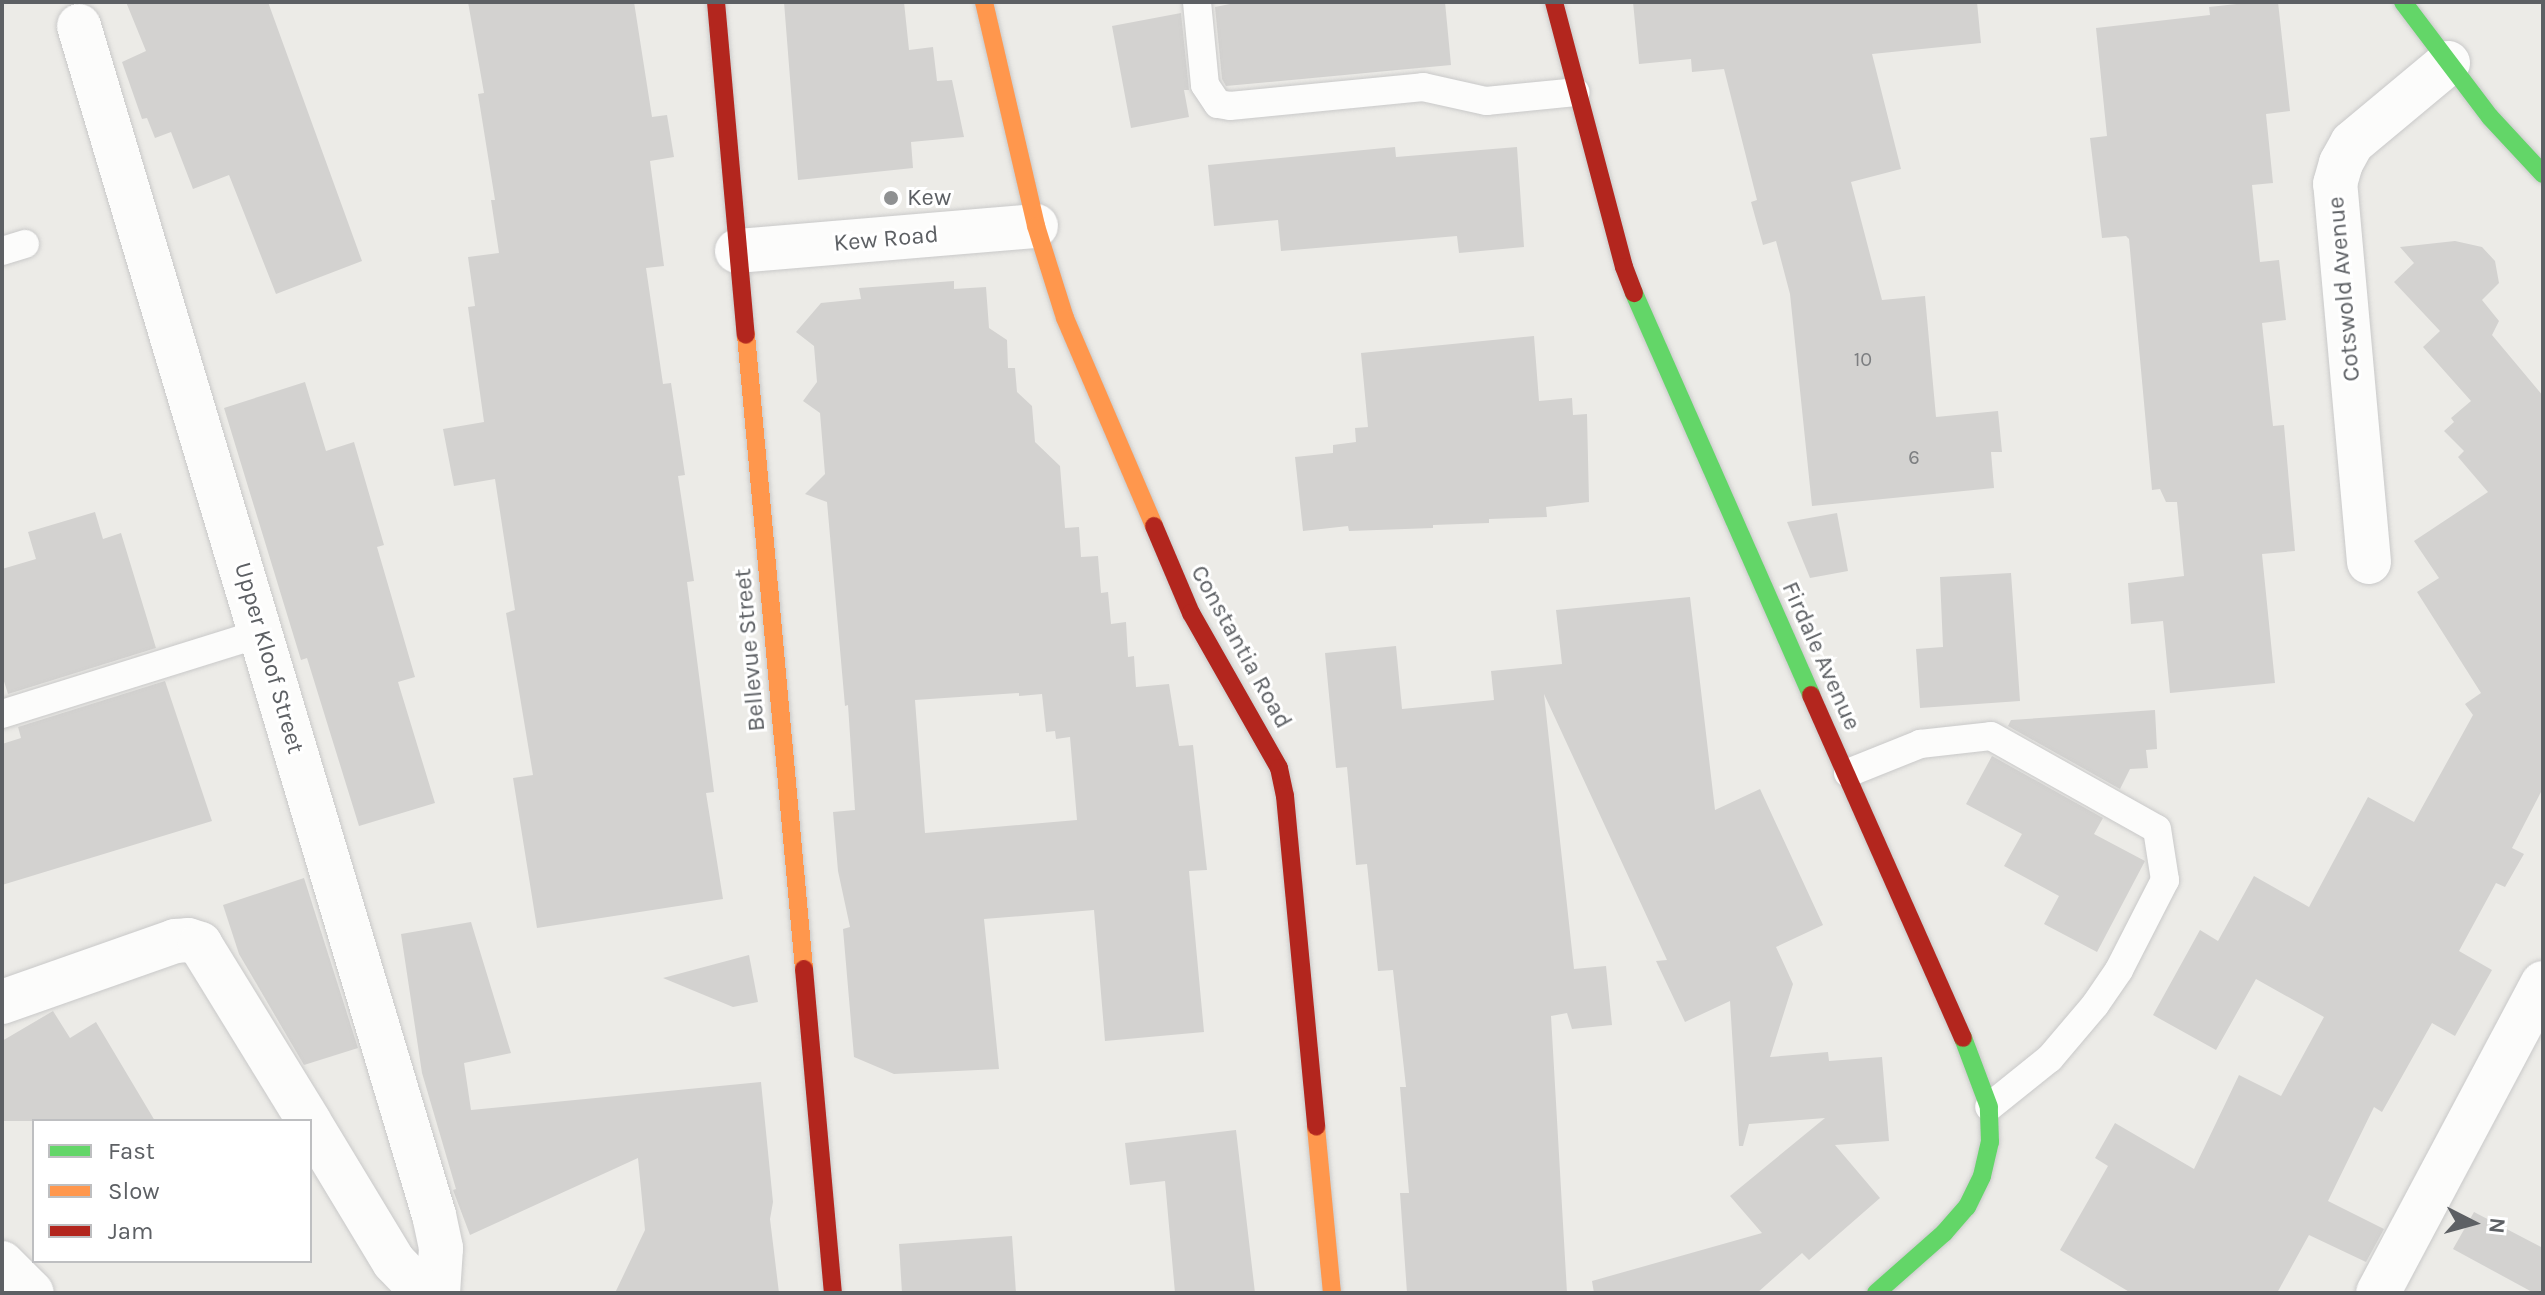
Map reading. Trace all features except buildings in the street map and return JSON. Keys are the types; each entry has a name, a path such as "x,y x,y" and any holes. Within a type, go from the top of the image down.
{"street":[{"name":"Bellevue Street","path":"716,2 833,1293"},
{"name":"Constantia Road","path":"984,2 1036,226 1065,318 1173,576 1211,650 1279,768 1285,796 1332,1293"},
{"name":"Firdale Avenue","path":"1554,2 1599,182 1629,281 1848,773 1979,1074 1989,1107 1990,1142 1982,1176 1967,1207 1944,1233 1876,1293"},
{"path":"2403,2 2490,117 2543,174"},
{"name":"Upper Kloof Street","path":"79,26 434,1215 441,1248 438,1293"},
{"name":"Cotswold Avenue","path":"2369,562 2335,184 2341,163 2352,143 2448,63"},
{"name":"Kew Road","path":"737,251 1036,226"},
{"path":"2,1002 175,941 188,940 200,944 308,1119"},
{"path":"2378,1293 2543,983"},
{"path":"312,1125 394,1262 419,1288 430,1293"},
{"path":"2,1263 32,1293"}],"lane":[{"path":"1197,2 1205,85 1218,104 1423,87 1486,101 1576,92"},
{"path":"2,714 262,633"},
{"path":"1848,773 1920,744 1991,736 2157,829 2165,880 2119,970 2080,1024 2050,1058 1989,1107"}],"traffic: fast":[{"path":"2403,2 2490,117 2543,174"},
{"path":"1634,293 1811,695"},
{"path":"1876,1293 1944,1233 1967,1207 1982,1176 1990,1142 1989,1107 1963,1038"}],"traffic: slow":[{"path":"984,2 1036,226 1065,318 1154,526"},
{"path":"746,335 804,969"},
{"path":"1316,1127 1332,1293"}],"traffic: jam":[{"path":"716,2 746,335"},
{"path":"1554,2 1624,267 1634,293"},
{"path":"1154,526 1191,613 1279,768 1285,796 1316,1127"},
{"path":"1811,695 1963,1038"},
{"path":"804,969 833,1293"}],"place":[{"name":"Kew","path":"891,198"}]}
